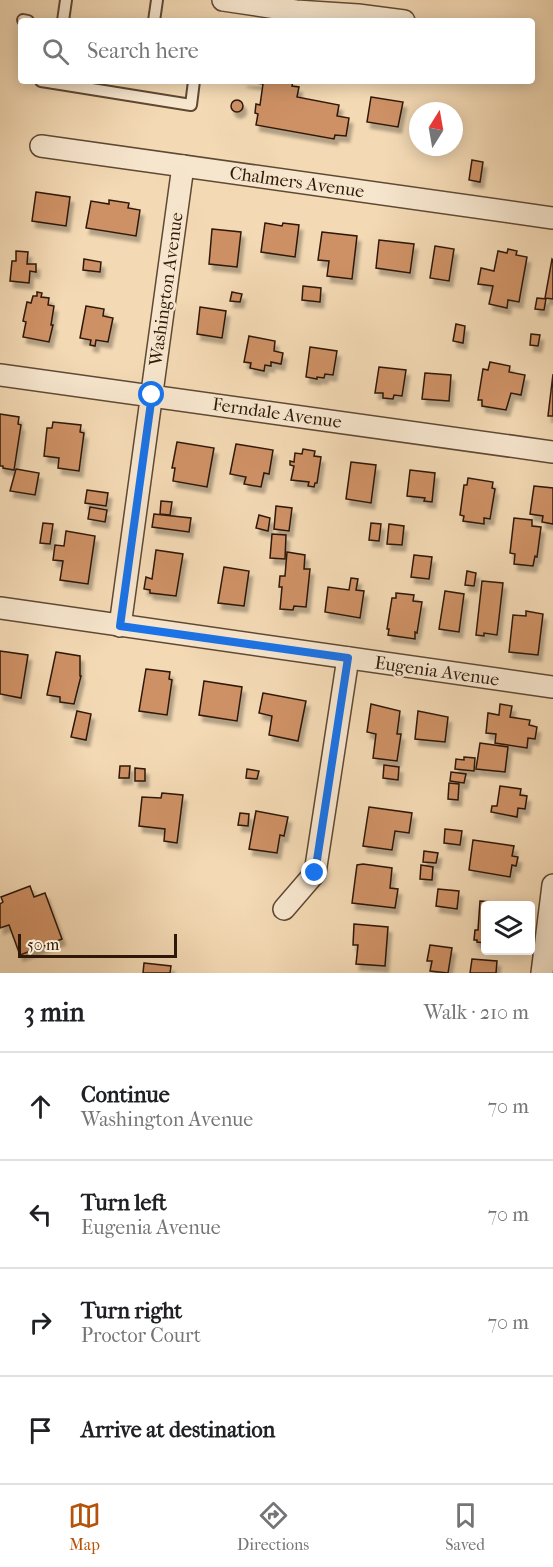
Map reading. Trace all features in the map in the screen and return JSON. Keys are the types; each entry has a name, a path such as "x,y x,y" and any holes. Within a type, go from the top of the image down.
{"street":[{"path":"223,0 381,18"},
{"name":"Chalmers Avenue","path":"41,146 553,218"},
{"name":"Washington Avenue","path":"120,626 183,166"},
{"name":"Ferndale Avenue","path":"0,375 553,452"},
{"name":"Eugenia Avenue","path":"0,608 553,687"},
{"path":"284,909 315,873 348,658"},
{"path":"542,973 553,885"}],"lane":[{"path":"63,18 66,0"},
{"path":"154,18 157,0"},
{"path":"66,84 190,105 194,84"}],"building":[{"path":"263,84 292,84 292,86 299,87 297,97 339,105 337,116 349,118 346,136 335,135 334,139 256,125 258,114 255,113 256,104 260,105"},
{"path":"371,97 403,102 398,127 367,122"},
{"path":"237,100 243,106 237,112 231,106"},
{"path":"472,160 483,162 480,182 469,180"},
{"path":"36,192 70,197 66,226 32,221"},
{"path":"109,200 129,203 128,208 140,210 136,236 86,228 91,201 109,204"},
{"path":"265,223 282,226 283,223 299,225 295,257 261,252"},
{"path":"212,229 241,232 237,267 209,264"},
{"path":"322,232 357,236 352,279 327,276 329,261 318,260"},
{"path":"379,240 414,244 410,273 376,268"},
{"path":"435,246 454,249 449,281 430,278"},
{"path":"508,249 517,251 516,255 527,257 519,302 508,300 507,308 489,304 493,286 478,284 481,268 494,271 498,251 507,253"},
{"path":"16,251 28,252 27,264 36,264 36,272 30,271 29,283 10,281 12,261 16,261"},
{"path":"84,259 101,262 100,272 83,270"},
{"path":"553,260 553,299 545,298"},
{"path":"303,286 321,288 320,302 302,300"},
{"path":"37,292 42,293 41,297 49,298 48,305 54,306 49,342 23,337 26,322 23,321 27,302 31,303 33,296 37,296"},
{"path":"232,292 242,294 240,302 230,301"},
{"path":"537,298 546,299 544,310 535,309"},
{"path":"86,306 104,309 103,316 113,318 108,342 96,340 95,346 90,345 91,340 80,338"},
{"path":"200,307 226,311 222,338 197,334"},
{"path":"456,324 465,326 463,343 453,341"},
{"path":"531,334 540,335 538,346 530,345"},
{"path":"249,336 275,341 274,351 283,353 281,364 271,362 271,366 265,365 264,371 250,368 251,363 244,362"},
{"path":"310,347 337,351 333,375 325,374 324,378 317,377 317,379 306,377"},
{"path":"490,362 510,366 509,372 525,375 521,395 511,393 506,410 482,406 482,400 478,400 483,369 488,370"},
{"path":"379,367 406,370 402,396 394,395 393,399 383,398 383,393 375,393"},
{"path":"425,373 451,375 449,401 422,399"},
{"path":"553,374 553,416 548,416"},
{"path":"0,414 19,417 18,424 21,425 14,470 0,466"},
{"path":"53,422 81,425 80,432 84,433 79,471 58,468 59,458 44,456 47,428 52,428"},
{"path":"177,442 214,448 207,487 173,481 175,468 172,468"},
{"path":"236,444 273,450 269,474 264,473 261,487 244,484 246,477 230,474"},
{"path":"303,449 315,451 314,456 321,457 317,483 314,487 308,486 309,482 291,480 294,466 290,465 290,461 294,462 295,453 302,454"},
{"path":"351,462 376,465 371,503 346,499"},
{"path":"16,469 39,473 35,495 10,491"},
{"path":"410,470 435,473 432,502 424,501 425,498 407,496"},
{"path":"468,478 493,482 492,488 495,489 490,519 484,518 484,524 463,521 464,516 460,515 464,485 467,485"},
{"path":"534,486 553,488 553,524 542,522 543,516 530,514"},
{"path":"87,490 108,493 106,506 85,503"},
{"path":"161,501 172,502 170,515 160,514"},
{"path":"276,506 292,508 289,531 274,529"},
{"path":"90,507 107,510 105,522 88,519"},
{"path":"154,514 191,518 189,532 152,527"},
{"path":"259,515 270,518 268,531 256,528"},
{"path":"514,518 532,520 532,526 541,527 537,557 535,556 533,566 514,564 515,554 510,553"},
{"path":"43,523 53,524 50,544 40,543"},
{"path":"371,523 381,524 379,541 369,540"},
{"path":"389,524 404,526 402,545 387,544"},
{"path":"66,531 95,536 88,584 60,580 63,561 53,560 55,545 64,546"},
{"path":"272,534 286,535 285,559 270,558"},
{"path":"156,550 183,554 176,596 150,593 150,590 144,589 146,577 152,579"},
{"path":"287,552 305,555 304,569 310,569 306,607 294,606 293,610 280,609 282,587 279,587 280,576 285,576"},
{"path":"414,555 432,557 429,579 411,577"},
{"path":"224,567 249,571 244,606 218,603"},
{"path":"467,571 476,573 474,586 465,585"},
{"path":"351,578 358,579 356,590 364,591 360,618 325,612 328,587 349,590"},
{"path":"482,581 503,583 497,635 484,633 484,636 476,635"},
{"path":"445,591 464,594 459,632 439,629"},
{"path":"396,593 414,595 413,601 422,602 415,639 388,635 392,598 396,598"},
{"path":"526,611 543,614 538,655 509,652 513,615 526,616"},
{"path":"0,651 28,655 21,698 0,694"},
{"path":"56,652 80,656 81,676 74,704 60,702 60,697 47,695"},
{"path":"146,669 170,672 169,679 172,680 167,715 139,711"},
{"path":"204,681 242,687 237,721 199,715"},
{"path":"263,693 306,701 298,741 269,735 272,716 259,713"},
{"path":"371,704 400,711 397,734 401,734 397,761 373,758 376,734 367,732"},
{"path":"500,704 512,706 510,717 530,720 529,725 537,727 535,739 528,738 527,748 495,743 496,734 486,733 488,713 499,715"},
{"path":"77,711 91,714 86,740 71,737"},
{"path":"418,711 448,717 445,742 415,739"},
{"path":"480,743 508,747 505,772 476,769"},
{"path":"464,757 475,758 474,771 455,769 456,759 464,760"},
{"path":"384,765 399,767 398,780 383,778"},
{"path":"120,766 130,766 129,778 119,778"},
{"path":"135,768 145,769 145,781 135,781"},
{"path":"247,769 259,771 257,779 246,778"},
{"path":"451,772 466,774 464,783 450,781"},
{"path":"449,783 459,784 458,800 448,799"},
{"path":"500,786 521,789 520,795 527,796 525,809 518,808 517,817 491,812 492,806 497,806"},
{"path":"162,793 183,795 177,843 164,841 165,829 139,826 142,797 161,798"},
{"path":"369,807 412,813 409,833 395,831 392,850 363,846"},
{"path":"256,811 288,817 284,836 280,835 277,853 249,849"},
{"path":"240,813 249,814 248,826 238,825"},
{"path":"445,829 462,831 460,845 444,843"},
{"path":"473,840 514,846 512,856 518,857 516,866 512,865 510,877 469,870"},
{"path":"424,851 438,853 436,863 423,862"},
{"path":"357,865 392,868 390,888 398,889 395,908 352,903"},
{"path":"421,865 433,867 432,880 420,879"},
{"path":"30,886 34,897 45,893 62,939 20,955 9,925 0,928 0,904 3,902 1,897"},
{"path":"438,889 459,891 457,909 436,906"},
{"path":"481,901 481,942 474,940 475,930 478,930"},
{"path":"354,924 388,927 385,966 356,964 358,945 353,945"},
{"path":"430,945 452,948 448,973 430,971 432,961 427,961"},
{"path":"472,959 497,961 496,973 470,973"},
{"path":"144,963 171,966 170,973 143,973"}],"route":[{"path":"152,395 120,626 348,658 315,873"}]}
